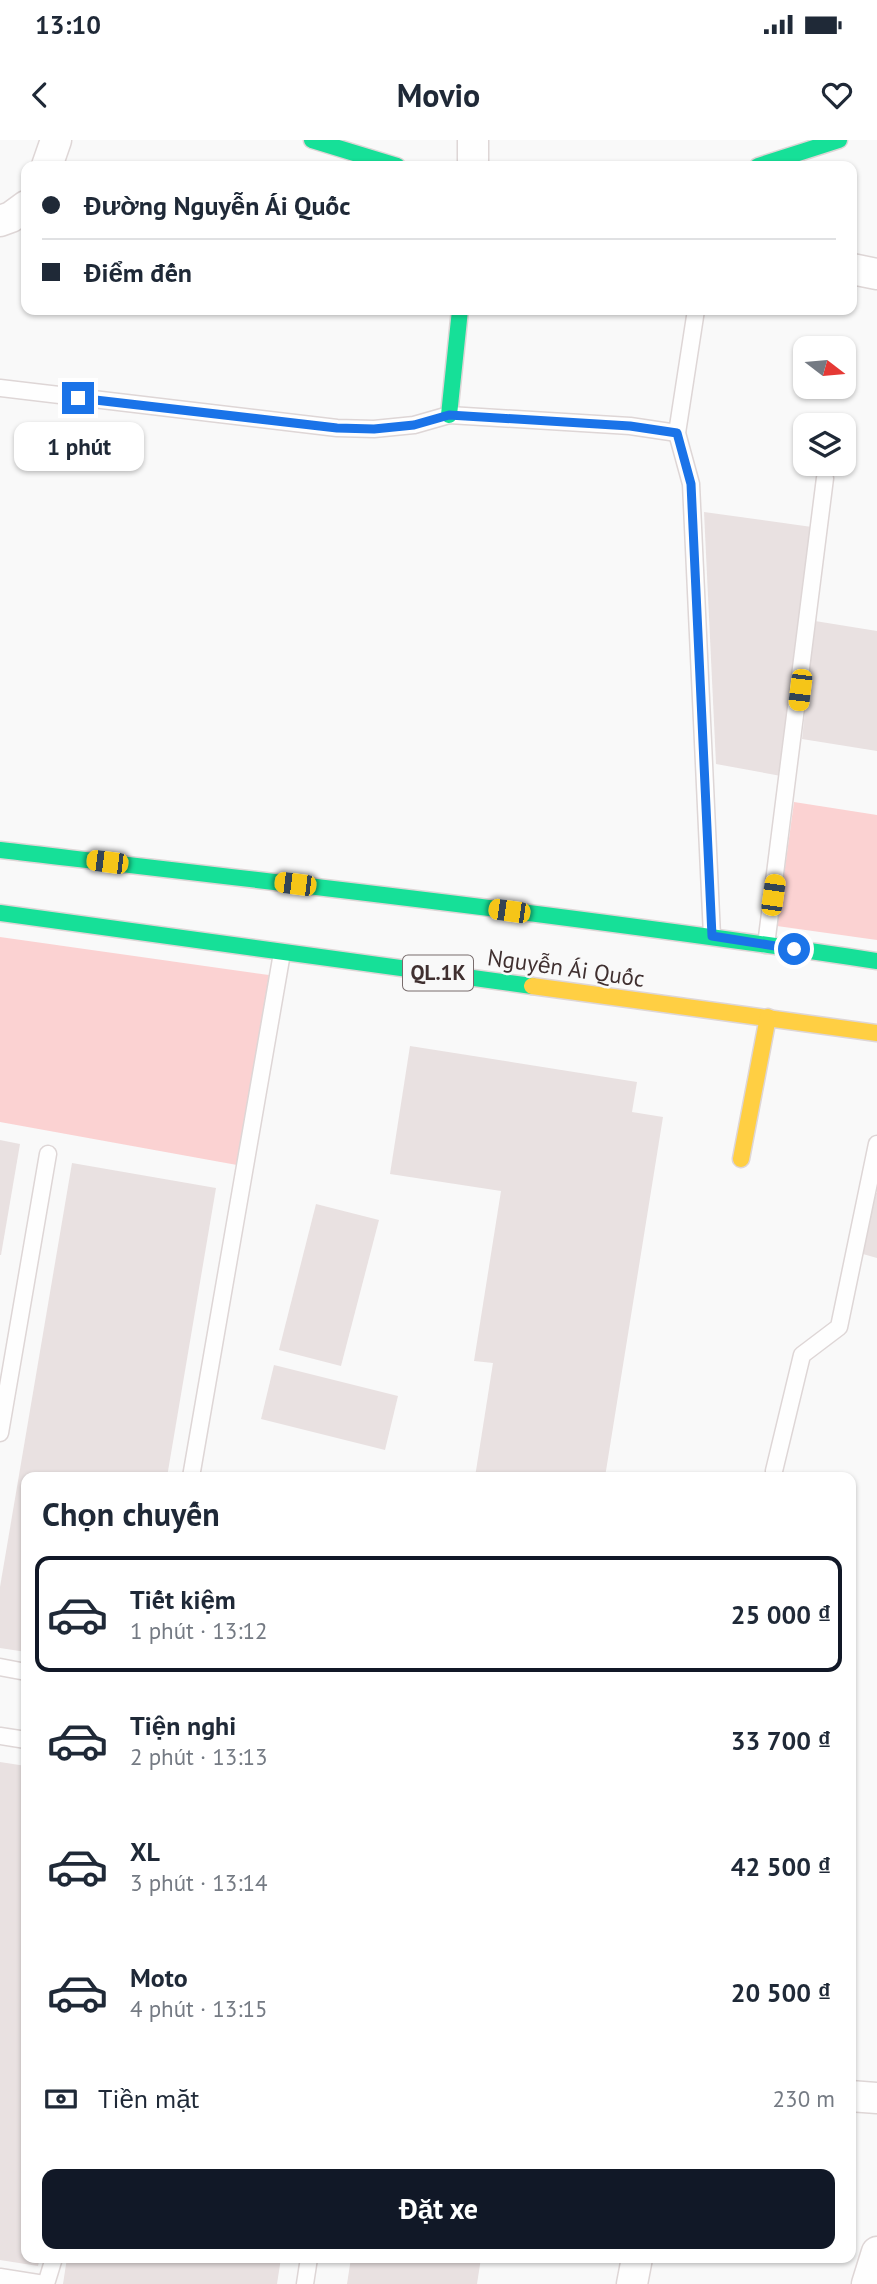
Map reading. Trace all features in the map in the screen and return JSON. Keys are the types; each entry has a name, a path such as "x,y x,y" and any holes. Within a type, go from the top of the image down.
{"main road":[{"path":"312,140 381,161"},
{"path":"774,161 839,140"},
{"path":"449,415 459,315"},
{"path":"0,850 361,891 712,936 877,961"},
{"name":"Nguyễn Ái Quốc","path":"0,913 877,1033"},
{"path":"741,1159 768,1017"}],"street":[{"path":"49,161 56,140"},
{"path":"473,140 473,161"},
{"path":"0,221 21,210"},
{"path":"857,270 877,274"},
{"path":"856,2096 877,2098"},
{"path":"867,2284 877,2252"},
{"path":"632,2284 636,2263"}],"lane":[{"path":"695,315 677,433 691,484 712,936"},
{"path":"0,388 337,428 374,429 414,425 449,415 630,426 677,433"},
{"path":"766,945 825,478"},
{"path":"192,1472 282,953"},
{"path":"774,1471 802,1355 839,1327 877,1144"},
{"path":"0,1433 48,1154"},
{"path":"0,1667 21,1671"},
{"path":"0,1736 21,1739"},
{"path":"0,2277 45,2284 52,2263"},
{"path":"304,2284 308,2263"}],"shaded area":[{"path":"794,802 877,815 877,940 777,926"},
{"path":"0,937 269,975 237,1165 0,1122"}],"building":[{"path":"704,512 812,527 781,776 716,764"},
{"path":"815,621 877,631 877,751 802,739"},
{"path":"410,1046 637,1082 632,1112 663,1117 606,1472 476,1472 493,1363 474,1361 501,1191 390,1174"},
{"path":"0,1140 20,1144 1,1255 0,1255"},
{"path":"72,1163 216,1188 168,1472 21,1472 21,1651 0,1648 0,1587"},
{"path":"877,1193 877,1258 863,1254"},
{"path":"316,1204 379,1220 341,1366 279,1350"},
{"path":"274,1365 398,1396 385,1450 261,1419"},
{"path":"0,1762 21,1765 21,2263 39,2263 38,2266 0,2260"},
{"path":"66,2263 280,2263 277,2284 63,2284"},
{"path":"350,2263 480,2263 477,2284 347,2284"}],"traffic: fast":[{"path":"312,140 381,161"},
{"path":"774,161 839,140"},
{"path":"449,415 459,315"},
{"path":"0,850 330,888 877,961"},
{"path":"0,913 532,986"}],"traffic: slow":[{"path":"532,986 877,1033"},
{"path":"741,1159 768,1017"}],"route":[{"path":"78,398 337,428 374,429 414,425 449,415 630,426 677,433 691,484 712,936 794,949"}]}
